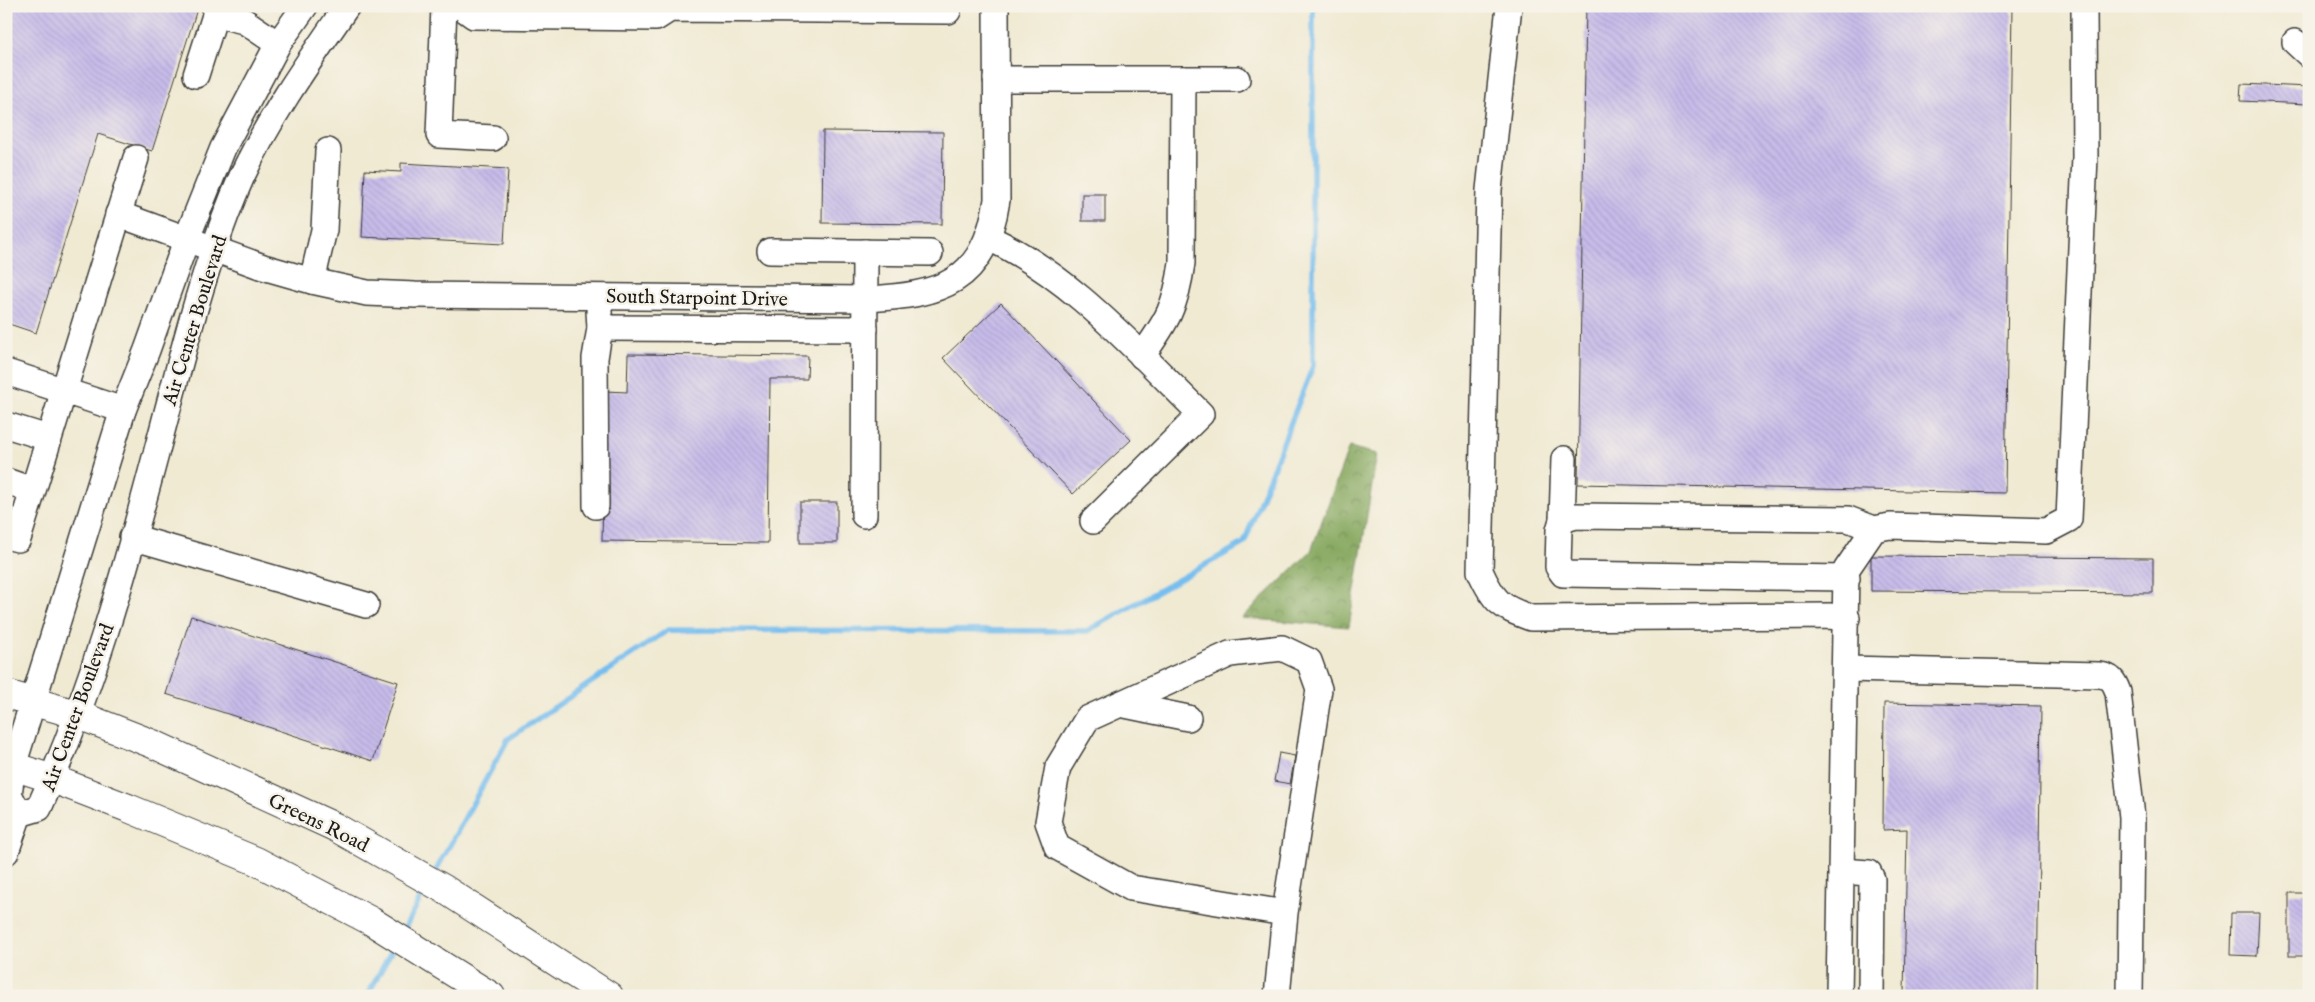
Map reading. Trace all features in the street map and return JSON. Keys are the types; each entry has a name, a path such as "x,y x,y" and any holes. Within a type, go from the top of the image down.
{"main road":[{"name":"Greens Road","path":"6,694 76,714 153,744 335,827 444,889 608,996"},
{"path":"10,765 52,779 256,861 371,921 491,996"}],"street":[{"name":"Air Center Boulevard","path":"305,6 278,44 223,148 187,238 147,350 123,410 35,702 10,765 9,794 12,812 39,808 52,779 100,650 157,450 188,327 214,248 243,176 272,120 346,6"},
{"path":"444,6 439,134 493,138"},
{"path":"460,6 474,16 494,11 656,18 670,7 948,11 948,6"},
{"name":"South Starpoint Drive","path":"118,214 263,267 312,281 367,292 865,299 922,294 944,286 960,277 978,259 989,238 997,200 996,6"},
{"path":"1509,6 1489,190 1480,571 1490,594 1506,609 1532,618 1829,616 1847,618"},
{"path":"1562,520 1576,516 1848,519 1874,529 1890,526 2046,531 2069,519 2085,157 2084,6"},
{"path":"196,75 216,10 244,21 278,44"},
{"path":"996,78 1238,79"},
{"path":"1142,356 1169,318 1179,287 1182,263 1184,79"},
{"path":"312,281 324,230 328,151"},
{"path":"6,536 18,539 62,390 136,158"},
{"path":"989,238 1012,248 1058,279 1094,310 1201,414 1093,521"},
{"path":"770,251 930,253"},
{"path":"864,515 865,252"},
{"path":"596,506 595,358 600,328 599,296"},
{"path":"600,328 865,329"},
{"path":"6,372 123,410"},
{"path":"6,425 48,438"},
{"path":"1564,459 1558,567 1563,574 1847,578"},
{"path":"6,482 32,490"},
{"path":"1839,996 1847,618 1846,570 1874,529"},
{"path":"132,537 366,605"},
{"path":"1277,996 1285,913 1319,689 1309,661 1282,648 1230,654 1087,719 1058,767 1048,822 1057,847 1131,888 1285,913"},
{"path":"1846,669 2099,674 2106,675 2112,679 2118,692 2132,817 2130,996"},
{"path":"1120,704 1188,718"},
{"path":"6,852 12,812"},
{"path":"1842,871 1869,873 1872,879 1871,996"}],"green space":[{"path":"1349,447 1377,454 1349,627 1242,618 1311,551"}],"building":[{"path":"6,6 198,6 152,151 98,134 36,333 6,323"},
{"path":"1586,6 2012,6 2005,493 1578,484"},
{"path":"2241,84 2309,87 2309,104 2240,101"},
{"path":"823,131 943,132 942,224 822,223"},
{"path":"401,163 508,169 504,244 362,237 365,170 401,172"},
{"path":"1082,194 1105,194 1105,221 1082,221"},
{"path":"1001,303 1131,440 1073,494 943,358"},
{"path":"628,354 808,356 807,379 770,379 768,543 602,541 605,391 627,392"},
{"path":"800,502 837,502 837,543 800,543"},
{"path":"1871,556 2153,558 2153,593 1871,591"},
{"path":"191,616 398,682 373,761 166,694"},
{"path":"1884,703 2041,706 2037,996 1904,996 1907,829 1883,830"},
{"path":"1279,753 1295,756 1290,784 1274,781"},
{"path":"2289,893 2309,893 2309,956 2289,956"},
{"path":"2231,913 2259,913 2257,956 2230,955"}],"waterway":[{"path":"433,876 508,739 668,630 1087,631 1244,543 1313,366 1313,6"},
{"path":"402,933 426,888"},
{"path":"367,996 395,945"}]}
